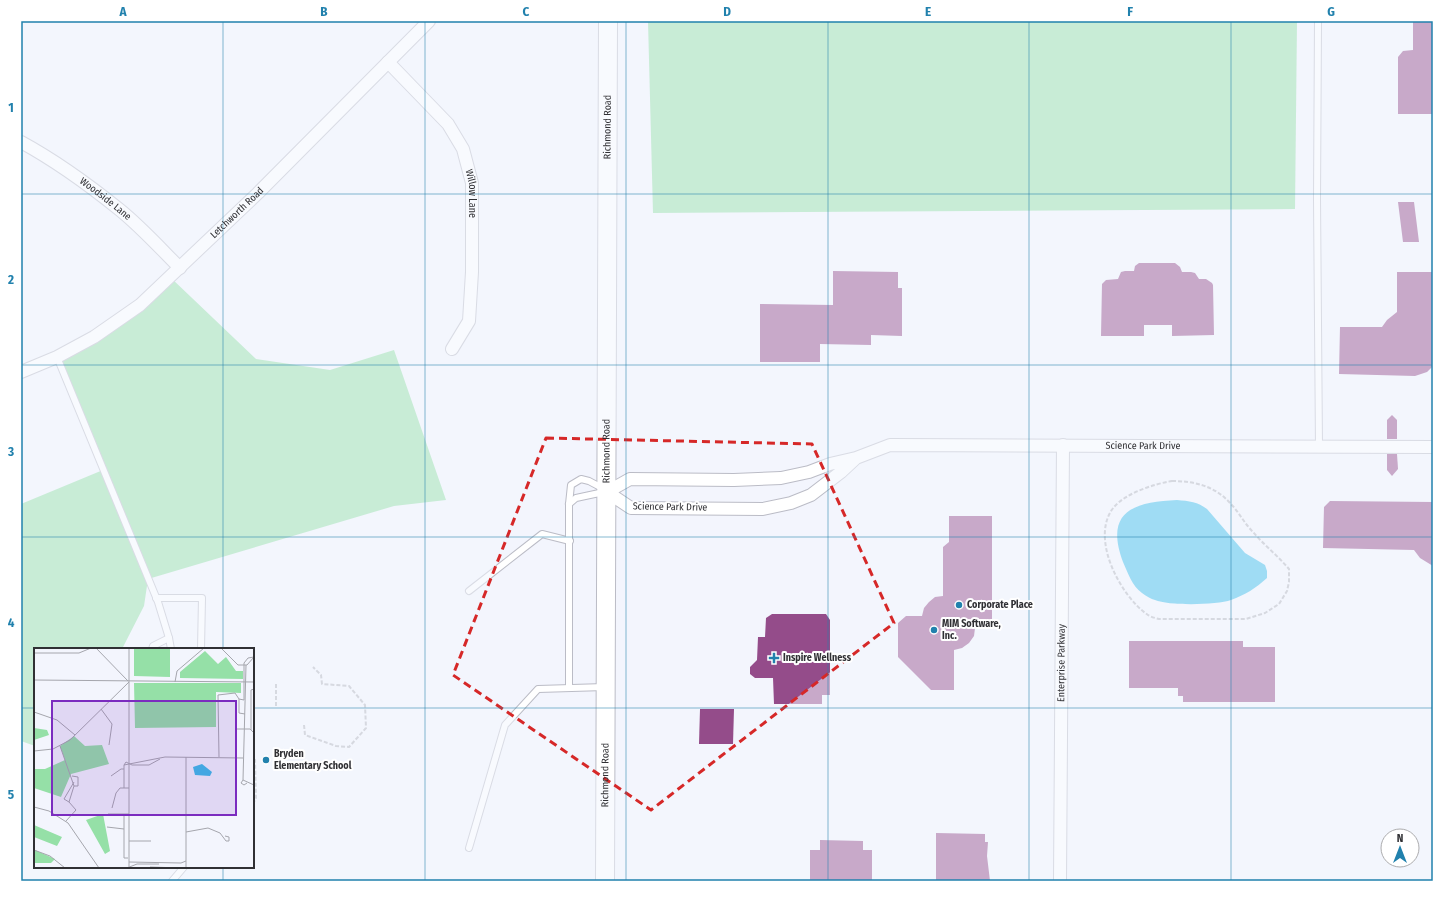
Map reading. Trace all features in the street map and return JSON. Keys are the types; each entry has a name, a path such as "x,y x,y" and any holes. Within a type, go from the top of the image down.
{"main road":[{"name":"Richmond Road","path":"605,881 608,492 608,21"}],"street":[{"name":"Letchworth Road","path":"21,372 57,357 94,337 140,305 258,193 430,21"},
{"name":"Willow Lane","path":"388,62 448,124 463,149 472,184 472,272 469,321 452,349"},
{"name":"Woodside Lane","path":"21,142 74,176 120,211 180,268"},
{"name":"Science Park Drive","path":"856,458 841,472 811,495 791,503 763,509 630,508 608,492 630,479 734,480 781,478 809,472 890,446 1433,447"},
{"name":"Enterprise Parkway","path":"1060,881 1063,446"}],"lane":[{"path":"1318,21 1317,199 1319,447"},
{"path":"57,357 156,598 171,648"},
{"path":"569,688 569,504 571,485 581,479 589,481 608,492"},
{"path":"569,504 576,498 596,493 608,492"},
{"path":"469,591 542,534 570,541"},
{"path":"156,598 202,598 202,648"},
{"path":"152,648 153,646 169,638"},
{"path":"469,848 505,725 538,689 606,688"},
{"path":"172,881 183,868"}],"path":[{"path":"1186,481 1204,484 1220,494 1230,503 1252,532 1289,569 1287,591 1278,604 1265,613 1246,619 1159,619 1149,616 1132,600 1120,584 1113,569 1107,554 1107,522 1114,507 1126,497 1158,483 1186,481"},
{"path":"304,725 305,735 336,746 349,747 366,728 365,704 349,686 322,684 321,675 313,667"},
{"path":"276,684 276,706"},
{"path":"254,802 256,798 255,759"}],"highlighted area":[{"path":"546,438 812,444 894,623 651,810 453,675"}],"green space":[{"path":"648,21 1297,21 1295,209 653,213"},
{"path":"170,277 256,359 330,370 394,350 446,500 394,506 148,579 144,606 123,648 34,648 34,746 21,741 21,504 103,470 57,357"}],"water":[{"path":"1177,500 1193,502 1207,509 1245,553 1265,565 1267,578 1241,596 1224,602 1215,603 1182,604 1162,602 1153,600 1139,590 1129,575 1118,545 1117,531 1120,520 1136,507 1148,503"}],"building":[{"path":"1413,21 1433,21 1433,114 1398,114 1398,57 1403,51 1413,50"},
{"path":"1398,202 1414,202 1419,242 1403,242"},
{"path":"1139,263 1175,263 1180,267 1182,272 1195,273 1199,279 1206,279 1212,283 1214,335 1172,336 1172,325 1144,325 1144,336 1101,336 1102,284 1106,280 1118,279 1121,272 1134,271 1135,266"},
{"path":"833,271 898,272 898,288 902,288 902,336 871,335 871,345 820,344 820,362 760,362 760,304 833,305"},
{"path":"1397,272 1433,272 1433,366 1427,372 1415,376 1339,374 1340,327 1382,327 1387,320 1397,312"},
{"path":"1392,415 1397,420 1397,439 1387,439 1387,420"},
{"path":"1387,454 1397,454 1398,469 1392,476 1387,470"},
{"path":"1330,501 1433,502 1433,566 1420,558 1414,550 1323,548 1324,507"},
{"name":"Corporate Place","path":"949,516 992,516 992,628 975,628 974,636 969,643 962,648 954,650 954,690 931,690 898,657 898,623 906,616 922,616 924,608 929,602 935,597 943,596 943,547 949,542"},
{"path":"772,614 826,614 830,620 830,695 822,695 822,704 774,704 773,678 755,678 750,674 750,667 757,660 758,637 765,637 766,618"},
{"path":"1129,641 1243,641 1243,647 1275,647 1275,702 1183,702 1183,696 1178,696 1178,688 1129,688"},
{"path":"700,709 734,709 733,744 699,744"},
{"path":"936,833 985,834 985,842 988,842 987,856 990,881 936,881"},
{"path":"820,840 863,841 863,850 872,850 872,881 810,881 810,850 820,850"}],"place":[{"name":"Corporate Place","path":"959,605"},
{"name":"MIM Software, Inc.","path":"934,630"},
{"name":"Inspire Wellness","path":"774,658"},
{"name":"Bryden Elementary School","path":"266,760"}]}
